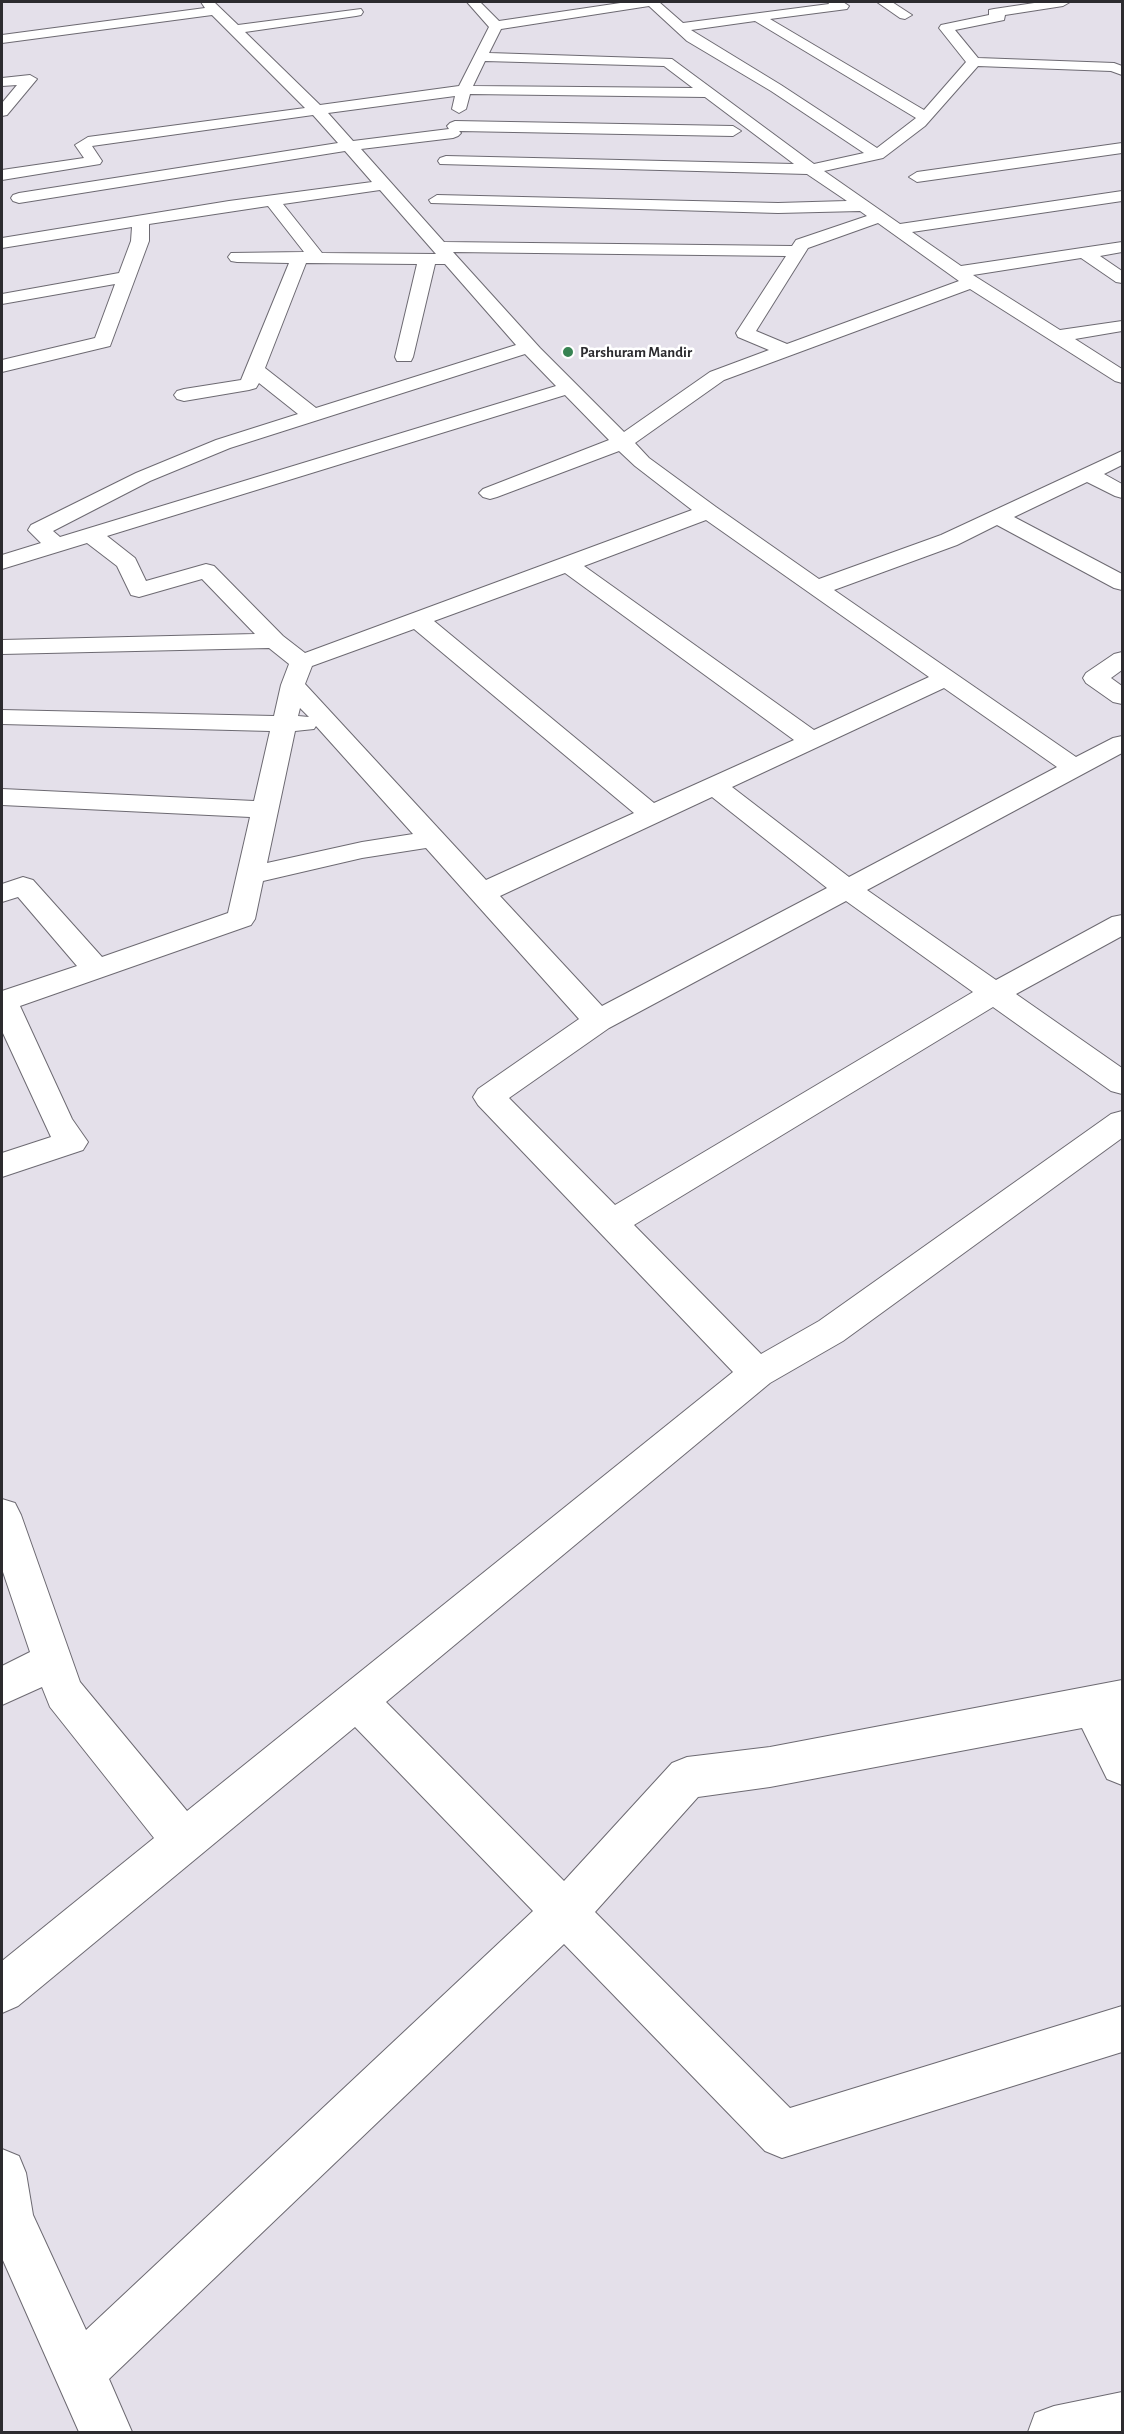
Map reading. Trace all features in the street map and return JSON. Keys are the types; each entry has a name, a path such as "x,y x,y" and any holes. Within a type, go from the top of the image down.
{"street":[{"path":"472,2 496,26"},
{"path":"496,26 597,6 651,2 692,38 776,88 877,155"},
{"path":"680,27 842,6 834,2"},
{"path":"884,2 905,15"},
{"path":"1063,2 993,12 946,28 974,62 1114,67 1122,71"},
{"path":"2,39 215,4 236,29 350,146 436,250 642,462 708,512 1076,768"},
{"path":"236,29 356,12"},
{"path":"757,17 925,117"},
{"path":"404,357 436,250 437,200 464,90 496,26"},
{"path":"481,57 667,62 811,169 965,277 1122,377"},
{"path":"446,161 811,169 877,155 925,117 974,62"},
{"path":"2,82 30,79 2,112"},
{"path":"2,175 94,161 83,145 88,142 464,90 709,93"},
{"path":"19,198 454,130 733,131"},
{"path":"916,177 1122,148"},
{"path":"6,225 19,198 23,172"},
{"path":"2,243 272,200 384,185"},
{"path":"898,229 1122,196"},
{"path":"1102,198 1122,213"},
{"path":"272,200 308,257"},
{"path":"437,200 778,208 864,206"},
{"path":"785,350 745,333 802,244 880,217"},
{"path":"2,366 103,342 140,241 141,220"},
{"path":"490,493 623,442 717,376 965,277 1122,247"},
{"path":"237,257 308,257 436,250 797,251"},
{"path":"1084,253 1122,278"},
{"path":"183,395 249,384 308,257"},
{"path":"2,299 127,277"},
{"path":"1057,336 1122,326"},
{"path":"56,545 39,530 163,469 223,444 529,347"},
{"path":"255,370 313,416"},
{"path":"2,562 569,388"},
{"path":"818,588 949,540 1122,457"},
{"path":"1089,474 1122,492"},
{"path":"297,674 417,620 708,512"},
{"path":"997,517 1122,583"},
{"path":"90,534 126,563 140,590 206,571 275,641 331,727 598,1021"},
{"path":"567,564 812,741"},
{"path":"417,620 651,814"},
{"path":"2,647 275,641"},
{"path":"1122,659 1095,678 1122,697"},
{"path":"2,1165 72,1142 59,1124 2,1002 241,919 297,674"},
{"path":"482,893 947,678"},
{"path":"2,717 285,723 331,727"},
{"path":"757,1372 489,1096 598,1021 1122,743"},
{"path":"714,786 847,889 1122,1083"},
{"path":"2,797 265,810"},
{"path":"251,875 362,850 433,839"},
{"path":"2,893 23,886 96,969"},
{"path":"612,1223 994,993 1122,924"},
{"path":"2,1990 757,1372 831,1331 1122,1122"},
{"path":"2,1515 64,1693 184,1841"},
{"path":"2,1686 52,1661"},
{"path":"356,1700 782,2134 1122,2029"},
{"path":"79,2372 565,1912 687,1778 770,1767 1108,1703 1122,1765"},
{"path":"4,2205 106,2433"},
{"path":"1053,2433 1122,2418"}],"place":[{"name":"Parshuram Mandir","path":"568,352"}]}
